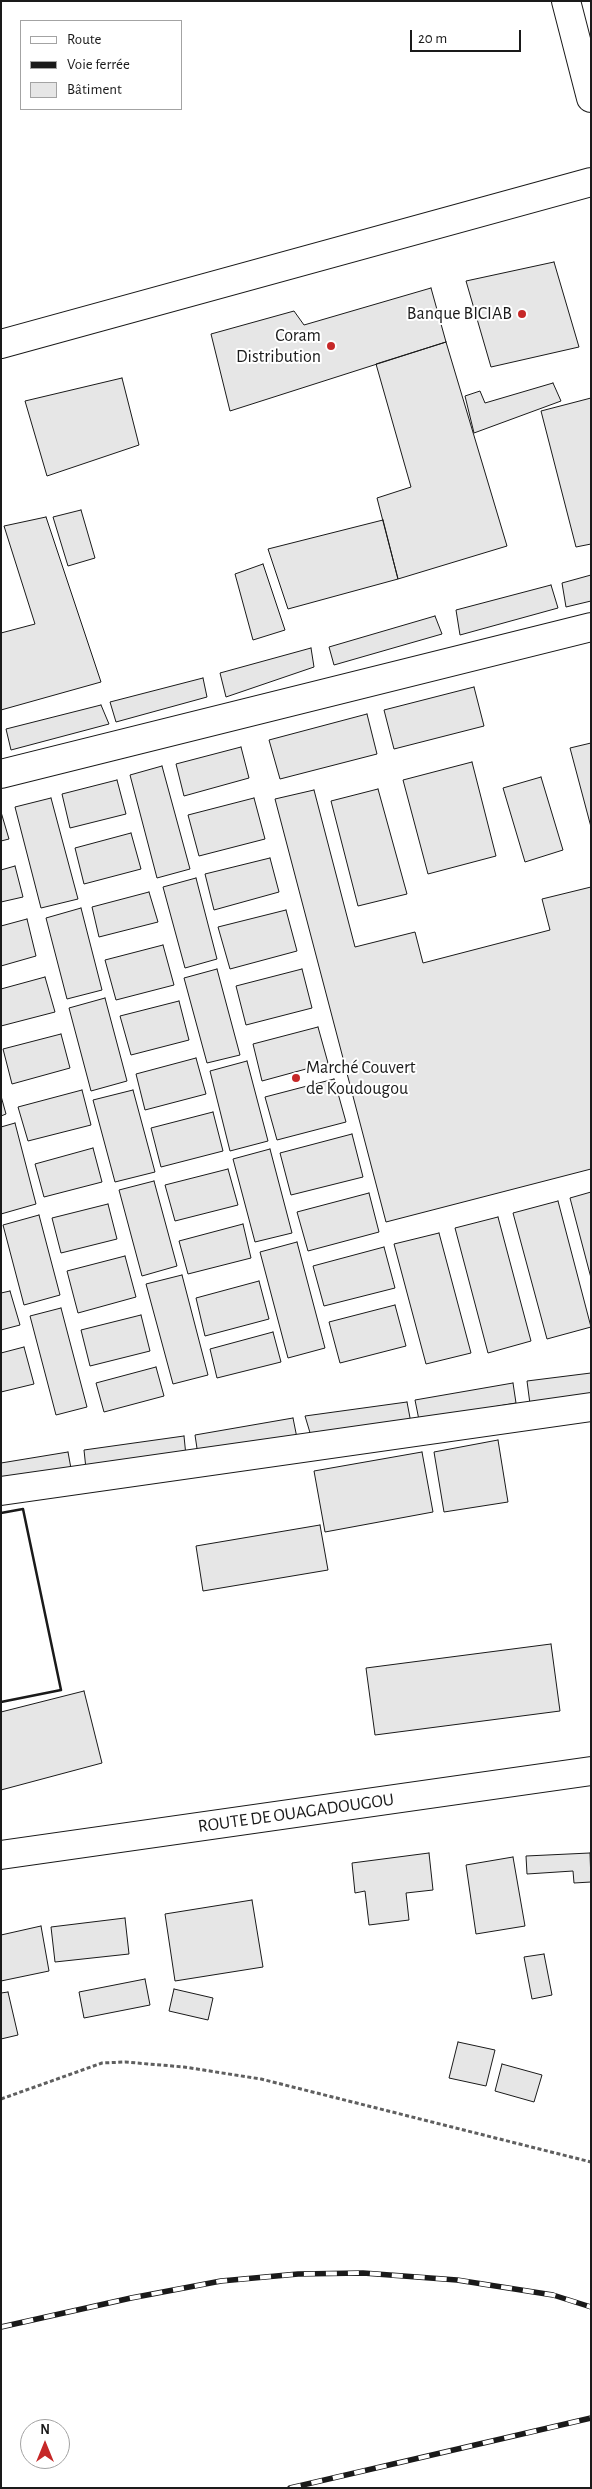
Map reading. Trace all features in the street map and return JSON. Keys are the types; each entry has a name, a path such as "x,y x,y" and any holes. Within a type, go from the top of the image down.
{"street":[{"path":"566,1 591,98"},
{"path":"1,344 591,182"},
{"path":"1,774 591,627"},
{"path":"1,1491 591,1407"},
{"name":"ROUTE DE OUAGADOUGOU","path":"1,1855 591,1771"}],"path":[{"path":"1,2099 102,2063 125,2062 184,2067 261,2079 591,2162"}],"building":[{"name":"Banque BICIAB","path":"554,262 579,347 491,367 466,281"},
{"path":"431,288 446,342 230,411 211,334 294,311 304,325"},
{"path":"446,342 507,546 398,579 377,498 411,487 376,364"},
{"path":"122,378 139,445 47,476 25,401"},
{"path":"553,383 561,401 474,433 465,396 480,391 485,403"},
{"path":"591,398 591,544 576,547 541,411"},
{"path":"81,510 95,558 68,566 53,517"},
{"path":"46,517 101,682 1,710 1,633 35,624 4,526"},
{"path":"383,520 398,579 288,609 268,549"},
{"path":"263,564 285,630 253,640 235,574"},
{"path":"591,575 591,601 566,607 562,583"},
{"path":"551,585 558,608 460,635 456,610"},
{"path":"435,616 442,634 334,665 329,647"},
{"path":"311,648 314,667 226,697 220,673"},
{"path":"203,678 207,697 116,722 110,702"},
{"path":"474,687 484,726 394,749 384,710"},
{"path":"101,705 109,724 11,750 6,729"},
{"path":"367,714 377,754 280,779 269,740"},
{"path":"591,743 591,827 570,748"},
{"path":"241,747 249,778 184,796 176,764"},
{"path":"472,762 496,856 428,874 403,780"},
{"path":"162,766 190,869 157,878 130,775"},
{"path":"541,777 563,850 525,862 503,788"},
{"path":"117,780 126,814 70,828 62,794"},
{"path":"378,789 407,894 358,906 331,801"},
{"path":"314,790 355,947 415,932 423,963 550,930 542,899 591,887 591,1169 386,1222 275,799"},
{"path":"51,798 78,899 41,908 15,807"},
{"path":"254,798 265,839 199,856 188,815"},
{"path":"1,812 9,839 1,841"},
{"path":"131,833 141,869 84,884 75,848"},
{"path":"270,858 279,892 214,910 205,874"},
{"path":"15,866 23,897 1,902 1,870"},
{"path":"196,878 217,959 185,968 163,887"},
{"path":"149,892 158,922 99,937 92,907"},
{"path":"81,908 102,990 67,999 46,918"},
{"path":"286,910 297,951 230,969 218,927"},
{"path":"27,919 36,956 1,966 1,926"},
{"path":"163,945 174,985 116,1000 105,960"},
{"path":"217,969 240,1055 207,1063 184,978"},
{"path":"302,969 312,1008 246,1025 236,986"},
{"path":"45,977 55,1012 1,1026 1,989"},
{"path":"105,998 127,1081 91,1091 69,1008"},
{"path":"179,1001 189,1040 131,1055 120,1016"},
{"path":"318,1027 328,1063 262,1081 253,1044"},
{"path":"61,1034 70,1068 12,1084 3,1049"},
{"path":"196,1058 206,1094 145,1110 136,1074"},
{"path":"247,1061 268,1141 230,1151 210,1071"},
{"path":"334,1079 346,1122 277,1140 265,1097"},
{"path":"82,1090 91,1125 28,1141 18,1107"},
{"path":"133,1090 155,1172 115,1182 93,1100"},
{"path":"1,1096 6,1114 1,1116"},
{"path":"213,1112 223,1151 161,1167 151,1128"},
{"path":"15,1123 36,1204 1,1214 1,1127"},
{"path":"352,1134 363,1177 291,1195 280,1153"},
{"path":"93,1148 102,1182 44,1197 35,1164"},
{"path":"270,1149 292,1233 255,1242 233,1159"},
{"path":"228,1169 238,1205 175,1221 165,1185"},
{"path":"154,1181 177,1266 142,1276 119,1190"},
{"path":"591,1192 591,1278 570,1198"},
{"path":"369,1193 379,1232 308,1251 297,1212"},
{"path":"558,1201 591,1327 547,1339 513,1213"},
{"path":"108,1204 117,1239 61,1253 52,1218"},
{"path":"39,1215 60,1295 24,1305 3,1225"},
{"path":"498,1217 531,1341 488,1353 455,1228"},
{"path":"243,1224 251,1258 188,1274 179,1241"},
{"path":"439,1233 471,1353 426,1364 394,1244"},
{"path":"297,1242 325,1348 288,1358 260,1252"},
{"path":"384,1247 395,1288 324,1306 313,1266"},
{"path":"125,1256 136,1297 78,1313 67,1271"},
{"path":"182,1275 208,1375 173,1384 146,1284"},
{"path":"259,1281 269,1319 205,1336 196,1298"},
{"path":"10,1291 20,1325 1,1330 1,1293"},
{"path":"395,1305 406,1346 340,1363 329,1322"},
{"path":"61,1308 87,1407 56,1415 30,1316"},
{"path":"141,1315 150,1351 90,1366 81,1330"},
{"path":"273,1332 281,1362 217,1378 210,1349"},
{"path":"24,1347 34,1384 1,1392 1,1353"},
{"path":"156,1367 164,1396 104,1412 96,1383"},
{"path":"591,1373 591,1396 530,1404 527,1381"},
{"path":"513,1383 516,1403 419,1420 415,1400"},
{"path":"407,1402 411,1423 311,1436 305,1416"},
{"path":"293,1418 297,1438 198,1455 195,1435"},
{"path":"184,1436 186,1456 86,1469 84,1450"},
{"path":"498,1440 508,1502 444,1512 434,1452"},
{"path":"68,1452 72,1474 1,1486 1,1463"},
{"path":"422,1452 433,1512 325,1532 314,1471"},
{"path":"320,1525 328,1570 203,1591 196,1546"},
{"path":"551,1644 560,1711 375,1735 366,1668"},
{"path":"84,1691 102,1763 1,1790 1,1712"},
{"path":"429,1853 433,1890 406,1893 409,1920 369,1925 365,1891 355,1893 352,1863"},
{"path":"590,1853 591,1882 574,1883 573,1871 527,1874 526,1856"},
{"path":"513,1857 525,1926 476,1934 466,1865"},
{"path":"252,1900 263,1967 175,1981 165,1914"},
{"path":"125,1918 129,1954 55,1962 51,1927"},
{"path":"41,1926 49,1971 1,1981 1,1935"},
{"path":"544,1954 552,1995 532,1999 524,1957"},
{"path":"145,1979 150,2005 84,2018 79,1992"},
{"path":"174,1989 213,1998 208,2020 169,2011"},
{"path":"8,1992 18,2035 1,2039 1,1993"},
{"path":"458,2042 495,2050 486,2086 449,2078"},
{"path":"502,2064 542,2075 534,2102 495,2091"}],"railway":[{"path":"1,2327 131,2298 221,2281 298,2274 363,2273 457,2280 553,2295 591,2307"},
{"path":"290,2488 591,2418"}],"wall":[{"path":"1,1513 23,1509 61,1690 1,1702"}],"place":[{"name":"Banque BICIAB","path":"522,314"},
{"name":"Coram Distribution","path":"331,346"},
{"name":"Marché Couvert de Koudougou","path":"296,1078"}]}
